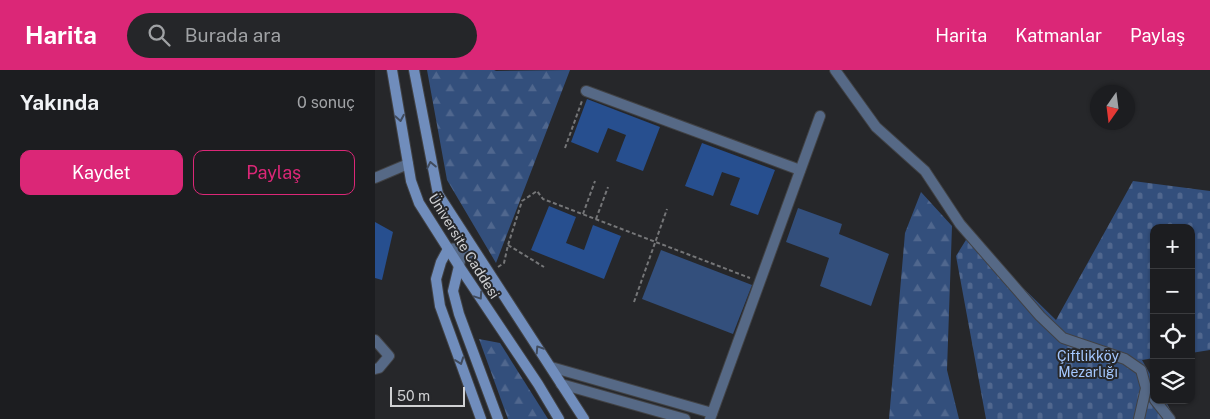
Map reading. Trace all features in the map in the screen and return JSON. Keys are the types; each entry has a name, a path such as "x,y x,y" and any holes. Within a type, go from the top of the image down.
{"main road":[{"name":"Üniversite Caddesi","path":"391,70 411,181 419,203 559,419"},
{"path":"414,70 437,194 584,419"},
{"path":"448,249 441,262 436,279 440,306 481,419"},
{"path":"459,266 453,291 459,314 498,419"}],"street":[{"path":"835,70 877,127 925,171 960,224 1040,316 1063,338 1125,359 1141,370 1146,388 1150,394"},
{"path":"586,91 800,170"},
{"path":"551,367 711,416 820,116"},
{"path":"375,178 408,164"},
{"path":"459,266 462,258 460,229"},
{"path":"448,249 462,250 486,269"},
{"path":"375,340 389,356 379,368 375,369"},
{"path":"561,384 685,419"},
{"path":"1139,419 1146,388"},
{"path":"1158,404 1170,419"}],"path":[{"path":"565,148 586,91"},
{"path":"583,214 595,182"},
{"path":"596,219 608,186"},
{"path":"486,269 504,263 522,201 537,191 543,199 760,282"},
{"path":"634,302 667,209"},
{"path":"508,245 544,267"}],"green space":[{"path":"427,70 570,70 496,263 447,180"},
{"name":"Çiftlikköy Mezarlığı","path":"1133,181 1210,191 1210,350 1195,352 1195,224 1150,224 1150,359 1142,360 1150,374 1150,404 1167,404 1175,419 986,419 956,256 969,235 1056,320"},
{"path":"921,192 952,226 947,370 959,419 889,419 905,233"},
{"path":"798,208 842,224 839,234 889,254 871,306 820,286 829,258 786,242"},
{"path":"661,250 752,285 733,334 642,299"},
{"path":"479,339 500,343 548,419 508,419"}],"building":[{"path":"587,99 660,127 643,171 616,161 626,135 608,128 598,153 571,142"},
{"path":"702,143 775,170 758,215 730,205 740,178 722,172 713,196 685,186"},
{"path":"549,206 576,217 566,243 584,250 593,225 621,236 604,279 531,250"},
{"path":"375,222 393,232 382,280 375,278"}]}
